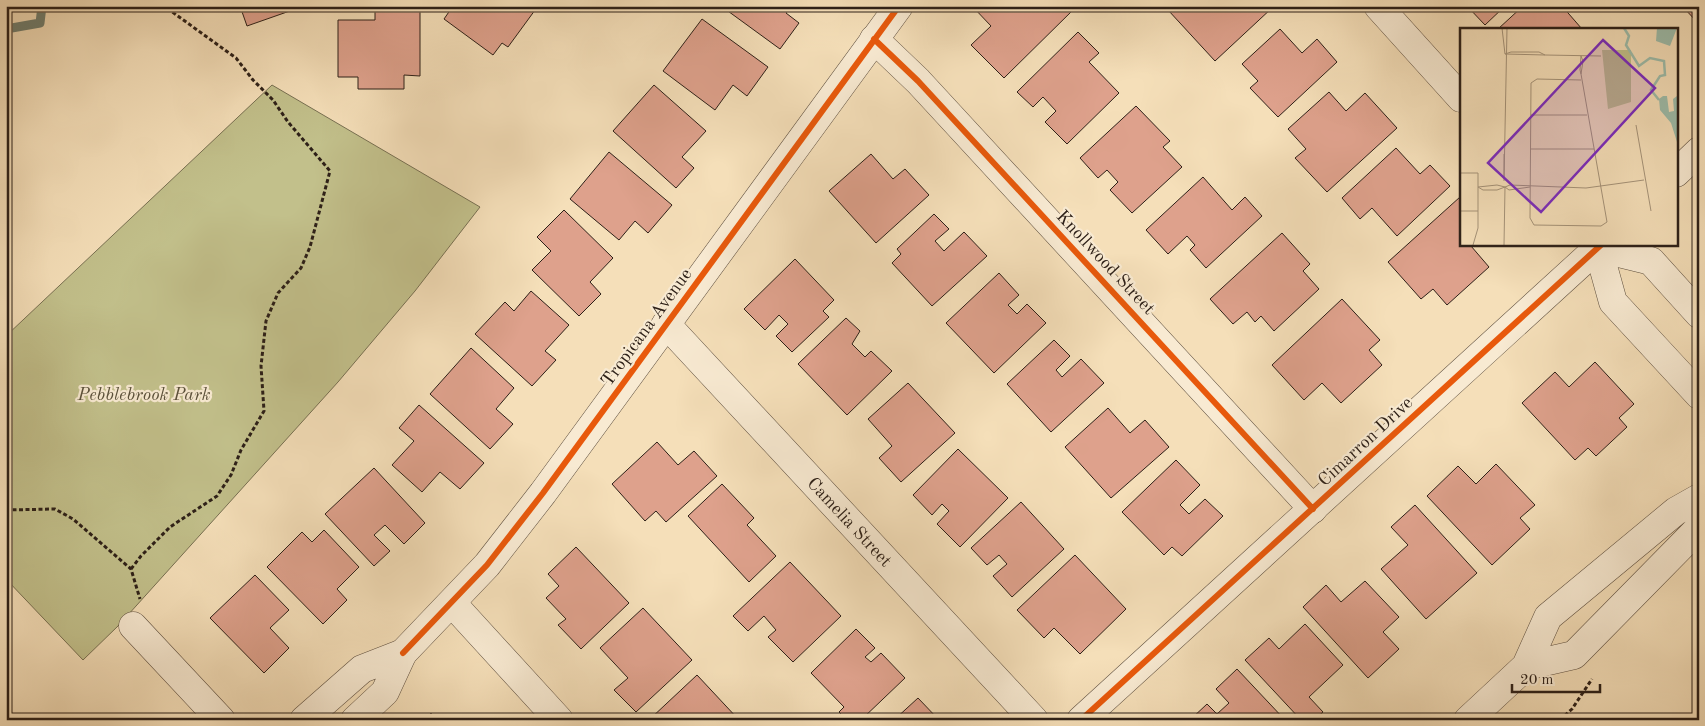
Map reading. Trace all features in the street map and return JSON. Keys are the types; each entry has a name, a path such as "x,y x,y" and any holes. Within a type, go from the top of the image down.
{"street":[{"name":"Tropicana Avenue","path":"355,720 385,692 403,653 487,565 543,493 898,6"},
{"path":"1378,6 1460,97"},
{"name":"Knollwood Street","path":"874,39 918,81 1313,509"},
{"path":"1678,171 1699,151"},
{"path":"1598,245 1650,261 1699,314"},
{"path":"1598,245 1614,302 1699,395"},
{"name":"Cimarron Drive","path":"1082,720 1598,245"},
{"name":"Camelia Street","path":"666,324 1034,720"},
{"path":"1468,720 1526,666 1548,617 1676,511 1699,498"},
{"path":"1526,666 1574,655 1699,528"},
{"path":"452,603 559,720"},
{"path":"133,626 221,720"},
{"name":"Tropicana Avenue","path":"304,720 362,669 403,653"}],"path":[{"path":"131,569 141,556 170,527 217,496 232,475 241,450 264,412 261,366 266,321 278,293 301,268 310,247 330,171 236,58 164,6"},
{"path":"6,510 55,509 73,519 131,569 146,613 133,626"}],"green space":[{"name":"Pebblebrook Park","path":"272,85 480,207 415,291 338,382 118,626 83,660 6,579 6,336"}],"building":[{"path":"240,6 304,6 247,26"},
{"path":"375,6 420,6 420,76 404,75 404,89 358,89 358,77 338,77 338,20 375,20"},
{"path":"453,6 538,6 508,47 502,43 493,55 444,19"},
{"path":"721,6 791,6 786,13 799,23 780,49"},
{"path":"972,6 1071,6 1074,9 1004,78 971,45 991,26"},
{"path":"1172,6 1273,7 1215,61 1168,10"},
{"path":"1467,6 1505,6 1485,25"},
{"path":"1523,6 1562,6 1581,28 1499,28"},
{"path":"1682,6 1699,6 1699,24"},
{"path":"702,19 768,67 747,96 733,85 715,110 663,71"},
{"path":"1280,29 1302,53 1317,39 1337,62 1278,117 1250,88 1258,81 1242,64"},
{"path":"1078,32 1099,53 1089,62 1119,93 1067,144 1045,122 1056,111 1043,97 1033,107 1017,92"},
{"path":"654,85 706,131 682,157 694,168 676,188 613,131"},
{"path":"1329,92 1346,111 1365,93 1397,128 1327,192 1295,158 1306,149 1288,129"},
{"path":"1136,106 1170,141 1163,147 1182,167 1132,213 1110,190 1118,182 1107,170 1098,178 1080,158"},
{"path":"1396,148 1420,174 1430,165 1450,186 1397,236 1372,208 1360,219 1342,198"},
{"path":"609,152 672,205 648,233 635,221 619,240 570,199"},
{"path":"871,154 893,179 905,169 929,195 876,243 829,191"},
{"path":"1203,177 1232,210 1245,197 1262,216 1206,268 1190,250 1195,245 1187,236 1168,254 1146,230"},
{"path":"1460,197 1460,245 1472,245 1471,246 1489,267 1447,305 1433,289 1421,299 1388,262"},
{"path":"564,210 613,258 590,282 601,294 579,316 532,270 551,251 537,237"},
{"path":"934,214 949,229 935,241 944,251 964,232 987,256 932,306 892,263 901,254 897,249"},
{"path":"1282,233 1310,264 1303,271 1319,289 1274,331 1261,316 1255,322 1247,312 1233,324 1210,299"},
{"path":"795,259 834,300 823,311 829,317 792,352 776,336 788,324 779,315 765,330 744,309"},
{"path":"999,273 1019,295 1008,305 1017,314 1027,304 1046,323 994,373 946,323"},
{"path":"531,291 569,325 545,351 556,360 532,386 475,334 505,302 514,311"},
{"path":"1342,299 1380,340 1369,350 1382,365 1341,403 1322,383 1304,400 1272,365"},
{"path":"846,318 860,331 852,344 865,357 871,351 892,371 847,415 798,364"},
{"path":"1054,340 1070,356 1056,370 1062,377 1081,359 1104,383 1051,432 1007,384"},
{"path":"471,348 514,388 496,409 513,424 490,449 430,394"},
{"path":"1595,362 1634,404 1619,418 1627,427 1596,456 1588,448 1575,460 1522,403 1555,372 1569,387"},
{"path":"908,383 955,433 901,482 879,458 892,446 868,419"},
{"path":"419,405 484,463 460,489 440,472 422,492 392,465 414,441 399,428"},
{"path":"1108,408 1130,433 1145,420 1169,447 1111,498 1065,447"},
{"path":"657,442 678,465 694,451 717,476 666,522 656,511 645,521 612,484"},
{"path":"958,449 1008,498 960,547 937,524 949,511 942,504 932,515 913,495"},
{"path":"1176,460 1200,485 1180,505 1189,514 1205,499 1223,516 1182,556 1172,547 1164,555 1122,512"},
{"path":"1496,464 1535,505 1520,518 1530,529 1492,565 1427,496 1458,466 1476,484"},
{"path":"374,468 425,523 404,544 385,525 374,535 390,551 374,566 325,514"},
{"path":"722,484 754,518 747,525 776,556 749,582 688,516"},
{"path":"1021,502 1064,549 1012,597 993,576 1007,564 999,555 987,565 971,548"},
{"path":"1415,505 1477,573 1426,619 1381,569 1408,545 1391,527"},
{"path":"324,530 359,567 337,589 347,600 323,624 267,567 302,532 312,542"},
{"path":"576,547 629,603 581,649 558,625 566,619 546,598 559,586 548,574"},
{"path":"1075,555 1126,609 1080,654 1054,628 1044,638 1017,610"},
{"path":"790,562 841,616 793,662 768,637 776,630 764,616 748,631 733,616"},
{"path":"255,575 289,610 270,628 289,648 264,673 210,618"},
{"path":"1365,581 1399,617 1383,632 1399,649 1368,678 1303,607 1326,585 1341,602"},
{"path":"643,608 692,660 636,712 614,690 628,678 600,648"},
{"path":"1305,624 1343,665 1309,697 1323,712 1314,720 1301,720 1245,660 1269,638 1279,649"},
{"path":"856,629 875,648 865,657 871,662 881,653 905,678 861,720 847,720 839,712 844,707 811,673"},
{"path":"1237,669 1285,720 1191,719 1207,704 1217,714 1229,703 1216,689"},
{"path":"697,675 739,720 650,719"},
{"path":"918,698 939,720 894,720"},
{"path":"431,713 437,720 424,720"}],"waterway":[{"path":"6,29 40,23 42,6"}],"cycle path":[{"path":"403,653 487,565 543,493 899,6"},
{"path":"874,39 918,81 1313,509"},
{"path":"1081,720 1601,245"}]}
